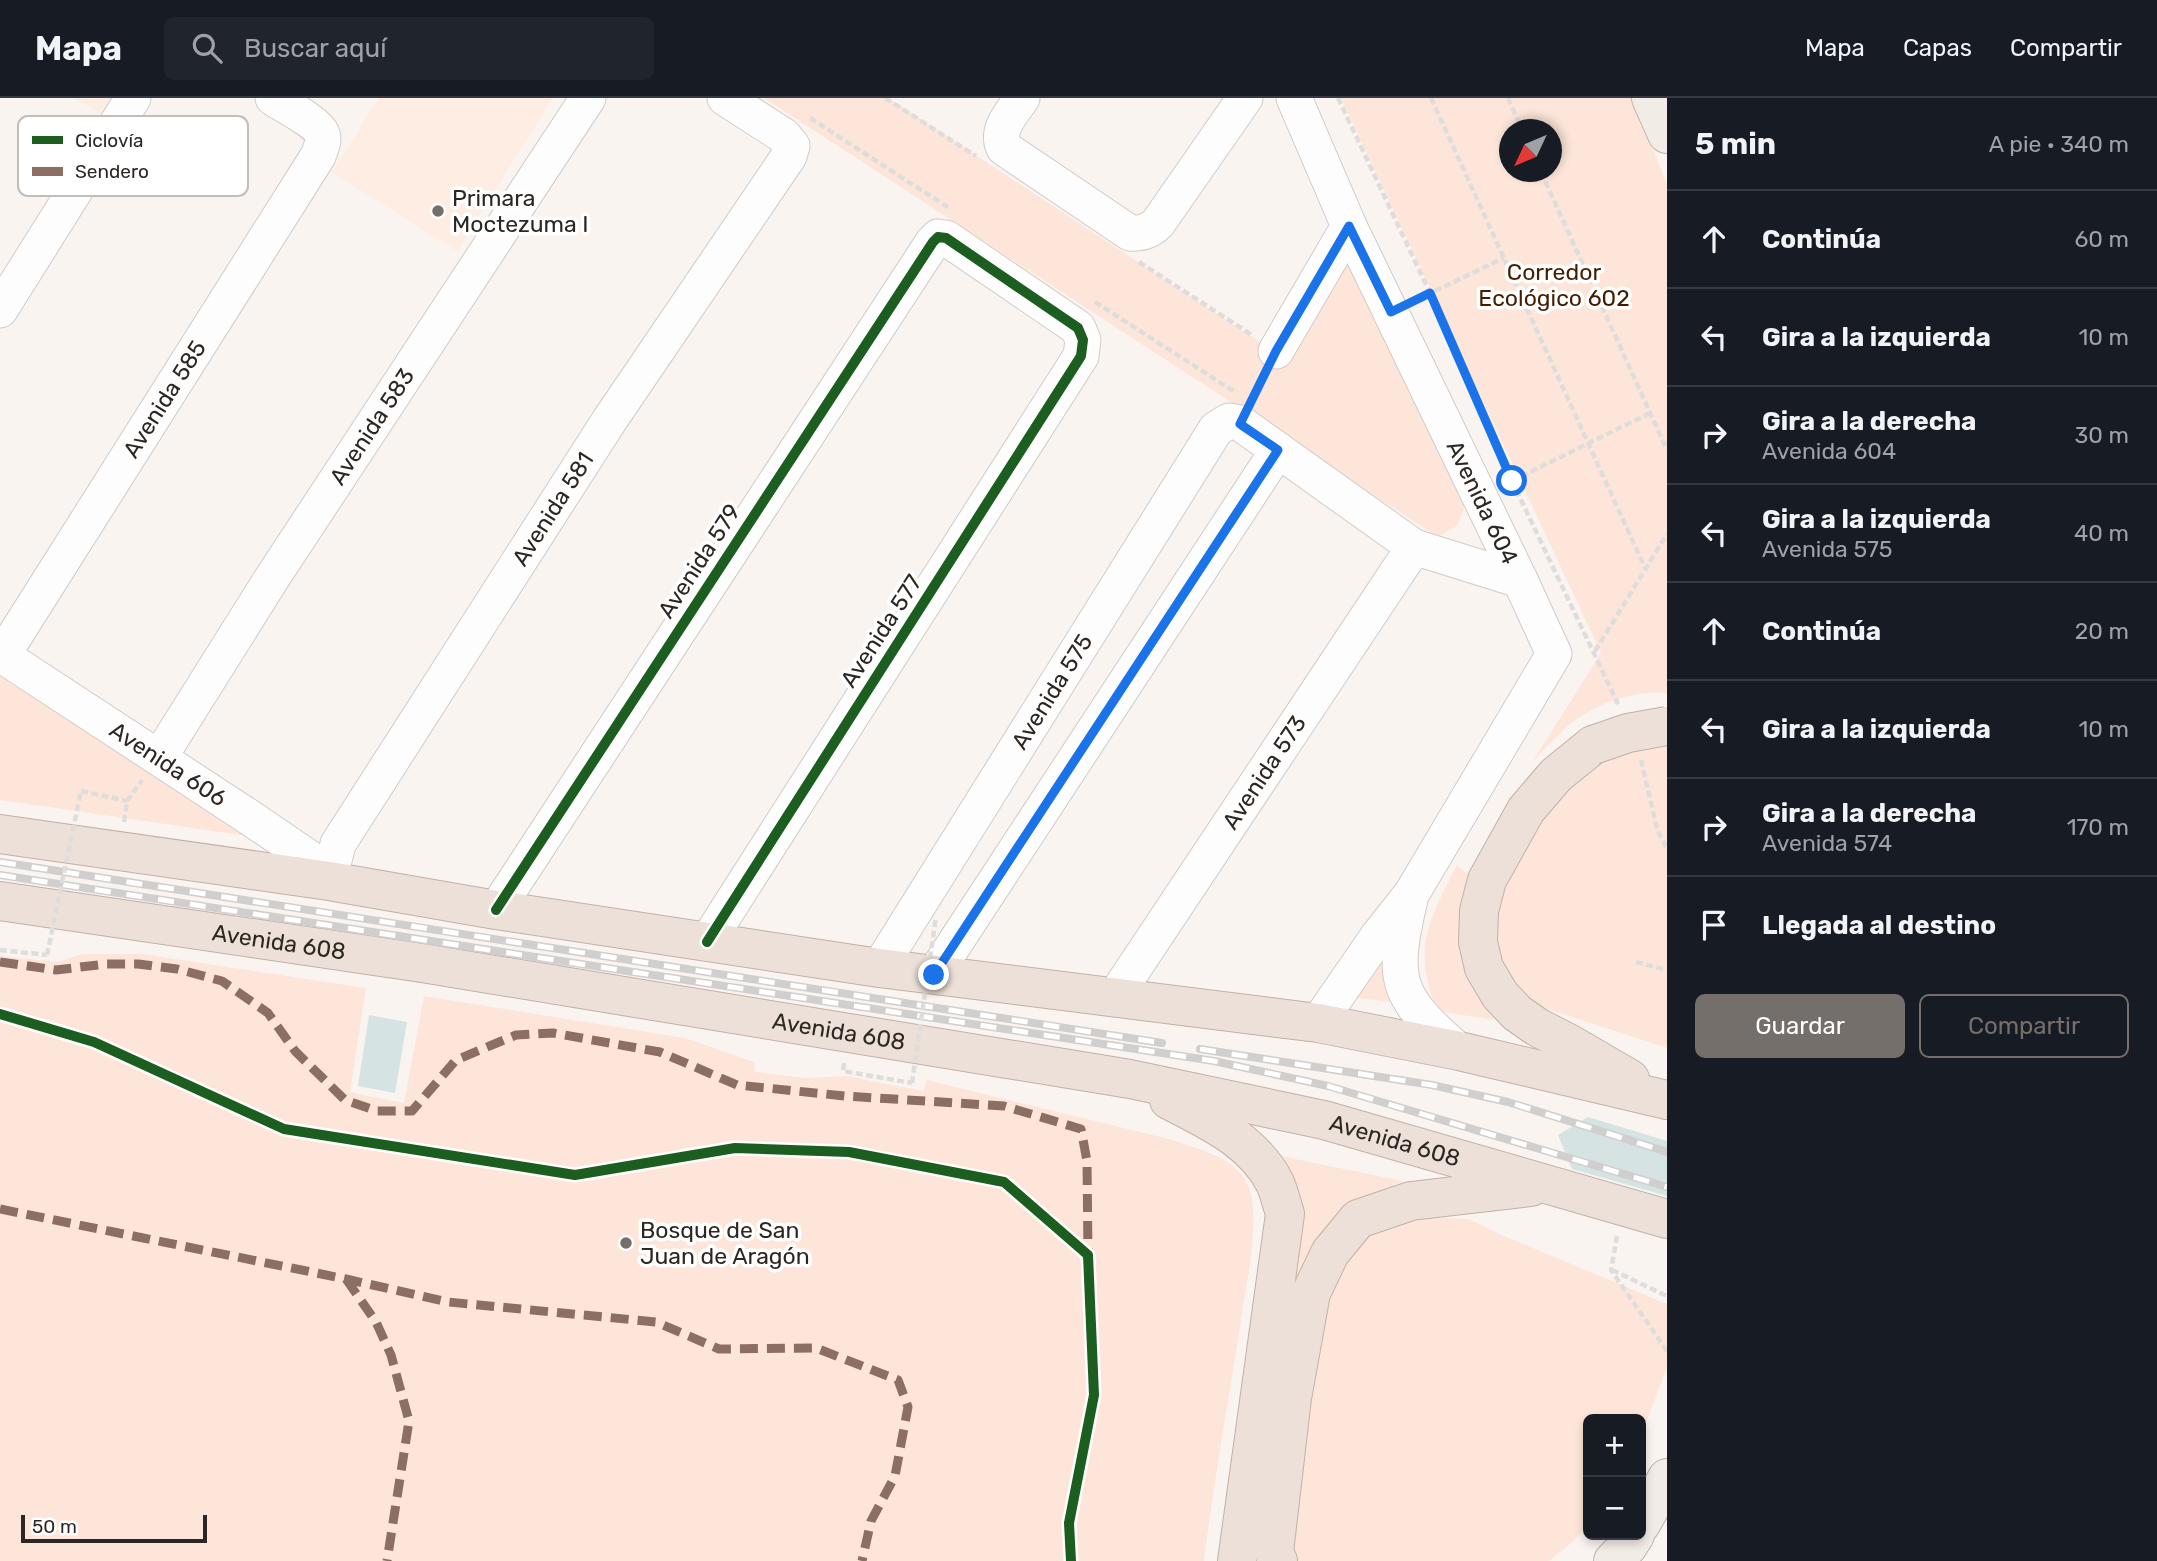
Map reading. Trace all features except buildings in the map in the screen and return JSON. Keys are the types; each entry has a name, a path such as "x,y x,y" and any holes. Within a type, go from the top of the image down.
{"highway":[{"path":"1664,1099 1517,1013 1500,995 1484,968 1478,942 1479,911 1487,880 1526,810 1556,775 1593,746 1628,733 1667,726"},
{"path":"0,834 329,881 496,910 879,968 1318,1023 1459,1051 1664,1099"},
{"name":"Avenida 608","path":"0,901 422,964 1130,1079 1324,1120 1667,1219"},
{"path":"1130,1079 1235,1135 1263,1163 1276,1185 1285,1214 1237,1561"},
{"path":"1276,1556 1292,1398 1311,1293 1330,1253 1357,1219 1411,1201 1551,1185"}],"main road":[{"path":"1651,98 1667,134"},
{"path":"1646,1515 1667,1478"},
{"path":"1613,1561 1631,1540"}],"street":[{"path":"122,116 133,98"},
{"name":"Avenida 585","path":"1,655 318,156 323,141 322,133 315,125 273,98"},
{"name":"Avenida 583","path":"162,760 279,567 588,98"},
{"name":"Avenida 581","path":"329,881 338,844 609,421 789,156 792,146 783,136 725,98"},
{"path":"1022,98 1001,132 1000,141 1010,154 1130,233 1145,232 1158,223 1245,98"},
{"name":"Avenida 604","path":"1294,98 1349,226 1554,654 1412,893 1378,936 1318,1023"},
{"path":"0,310 72,196"},
{"path":"1276,351 1349,226"},
{"name":"Avenida 579","path":"496,910 938,237 946,238 1078,328 1083,340"},
{"name":"Avenida 577","path":"707,942 1082,356 1083,340"},
{"path":"1234,422 1278,450 1413,547 1520,580"},
{"name":"Avenida 575","path":"879,968 1216,429 1234,422"},
{"path":"934,975 1278,450"},
{"name":"Avenida 573","path":"1114,998 1413,547"},
{"name":"Avenida 606","path":"1,655 312,860 329,881"},
{"name":"Avenida 604","path":"1412,893 1401,937 1402,982 1409,1002 1425,1021 1459,1051"}],"path":[{"path":"1338,98 1430,293 1512,481 1595,652 1667,534"},
{"path":"1431,98 1645,568"},
{"path":"1508,98 1517,119"},
{"path":"1546,182 1667,450"},
{"path":"1391,312 1504,258"},
{"path":"1234,422 1276,351"},
{"path":"1512,481 1650,413"},
{"path":"127,854 124,821 128,801 136,786 162,760"},
{"path":"0,950 47,955 80,791 128,801"},
{"path":"843,1070 912,1083 936,917"},
{"path":"1636,962 1667,970"},
{"path":"1667,1296 1611,1269 1667,1351"}],"shaded area":[{"path":"75,98 113,98 102,115"},
{"name":"Primara Moctezuma I","path":"379,98 553,98 457,251 332,172"}],"green space":[{"path":"764,98 889,98 1281,356 1347,250 1465,506 1457,526 1438,537"},
{"name":"Corredor Ecológico 602","path":"1341,98 1633,98 1667,184 1667,693 1630,696 1594,709 1568,726 1533,761 1601,653"},
{"path":"0,668 262,838 0,800"},
{"path":"1667,746 1667,1048 1544,1008 1521,989 1502,965 1496,946 1495,926 1503,886 1511,868 1532,833 1577,778 1590,766 1608,756"},
{"path":"1457,865 1469,875 1465,953 1477,995 1494,1020 1437,1011 1429,989 1425,952 1427,936 1438,903"},
{"path":"1388,950 1386,970 1390,1002 1358,998"},
{"name":"Bosque de San Juan de Aragón","path":"82,954 142,954 366,988 350,1092 404,1103 424,996 685,1038 754,1062 755,1072 805,1078 847,1076 923,1091 927,1080 1173,1140 1223,1159 1240,1172 1246,1181 1251,1194 1254,1228 1204,1561 0,1561 0,956 58,962"},
{"path":"1271,1154 1403,1181 1359,1200 1294,1290"},
{"path":"1420,1217 1469,1219 1667,1304 1667,1367 1646,1424 1646,1414 1583,1414 1583,1530 1576,1539 1549,1561 1294,1561 1292,1558 1295,1496 1326,1289 1359,1240"}],"railway":[{"path":"0,862 1162,1043"},
{"path":"0,875 1214,1061 1328,1086 1667,1187"},
{"path":"1200,1049 1432,1085 1508,1102 1667,1152"}],"marked path":[{"path":"0,962 56,970 106,964 138,964 177,969 222,981 268,1013 295,1051 345,1100 377,1111 412,1111 456,1060 516,1035 553,1033 660,1052 737,1085 845,1096 1004,1106 1081,1129 1087,1161 1088,1255"},
{"path":"0,1209 448,1302 656,1322 719,1349 816,1348 898,1380 908,1407 895,1476 871,1521 862,1561"},
{"path":"346,1279 376,1322 391,1355 409,1421 387,1561"}],"cycle path":[{"path":"496,910 933,242 938,237 946,238 1078,328 1083,340 1081,356 707,942"},
{"path":"0,1014 94,1042 284,1129 575,1175 735,1148 849,1152 1004,1182 1088,1255 1094,1395 1069,1523 1071,1561"}],"place":[{"name":"Primara Moctezuma I","path":"438,211"},
{"name":"Bosque de San Juan de Aragón","path":"626,1243"}],"route":[{"path":"934,975 1278,450 1240,424 1276,351 1349,226 1391,312 1430,293 1512,481"}]}
